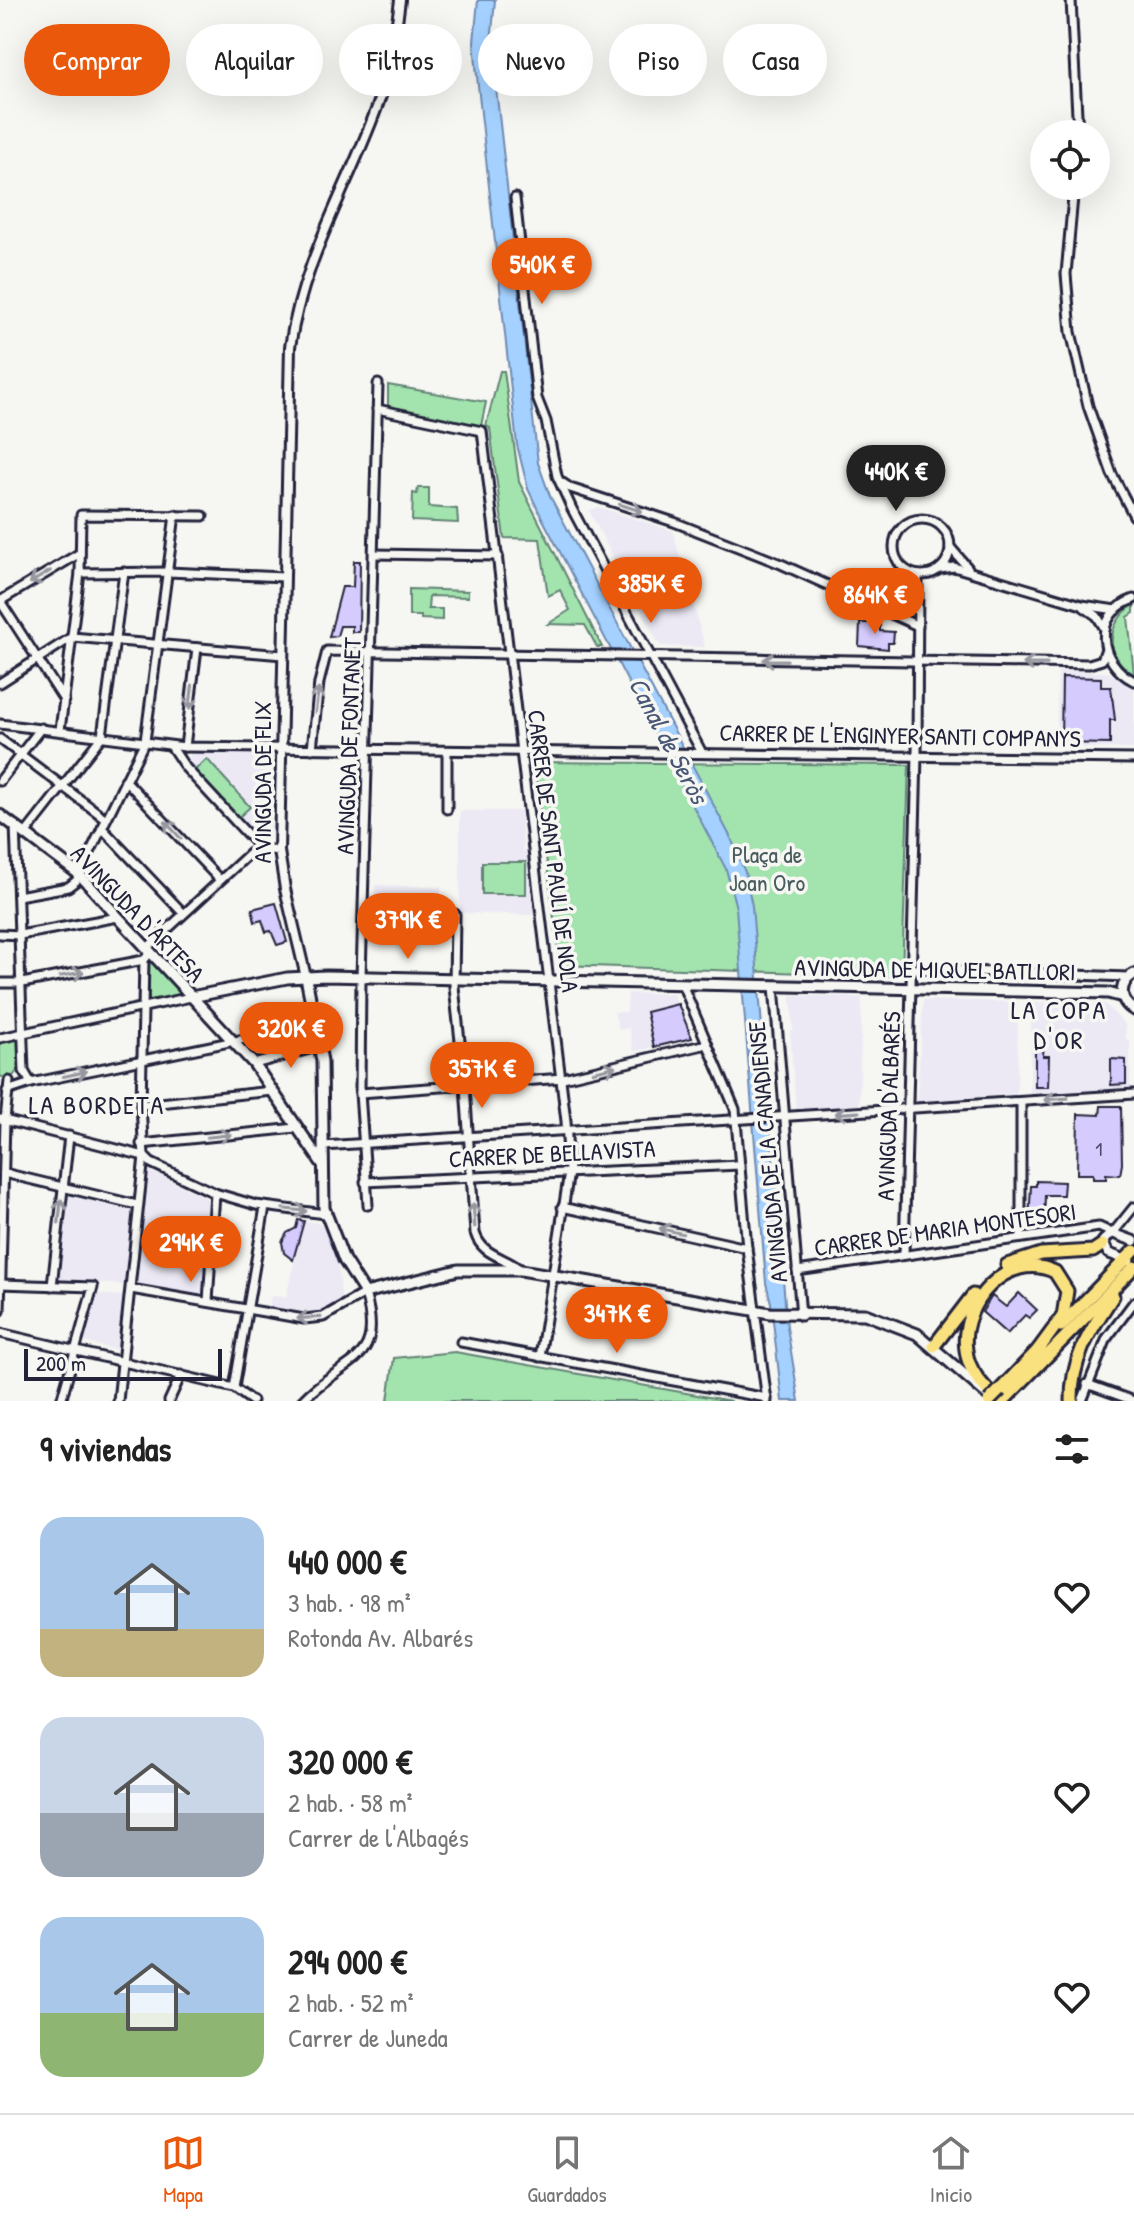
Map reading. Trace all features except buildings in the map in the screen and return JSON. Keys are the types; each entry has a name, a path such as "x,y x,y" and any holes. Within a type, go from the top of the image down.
{"main road":[{"name":"AVINGUDA D'ARTESA","path":"0,815 80,875 147,953 254,1064 323,1165"},
{"path":"1131,975 1122,993 1134,1010"},
{"path":"191,997 306,977 682,984"},
{"name":"AVINGUDA DE FLIX","path":"306,977 321,1046 325,1214 344,1260 365,1293"},
{"name":"AVINGUDA DE MIQUEL BATLLORI","path":"682,984 1122,993"},
{"path":"934,1346 984,1283 1007,1265 1041,1254 1093,1251 1111,1236"},
{"path":"1072,1401 1074,1370 1084,1340 1132,1260"},
{"path":"1038,1350 1132,1260"},
{"path":"1036,1266 1057,1275 1065,1285 1067,1298 1063,1316 1001,1398 972,1371 965,1348 968,1322 974,1305 984,1292 1005,1274 1020,1267 1036,1266"},
{"path":"365,1293 458,1270 521,1270 770,1313 801,1316 865,1314 917,1334 934,1346 966,1378 1001,1398"},
{"path":"357,1278 383,1288"},
{"path":"989,1401 1001,1398 1120,1281"},
{"path":"942,1336 956,1338 965,1348"}],"street":[{"name":"AVINGUDA DE FLIX","path":"306,977 279,851 290,347 299,298 312,258 382,93 400,0"},
{"path":"1071,0 1077,120"},
{"path":"515,198 537,398 546,421 559,480 574,514 701,751"},
{"path":"1073,200 1066,274 1071,332 1088,406 1112,474 1134,516"},
{"name":"AVINGUDA DE FONTANET","path":"368,1205 360,1093 361,977 378,384"},
{"name":"CARRER DE SANT PAULÍ DE NOLA","path":"377,409 482,431 563,1078 569,1172 540,1357"},
{"path":"559,480 587,494 674,522 781,564 918,626"},
{"path":"574,514 575,502 587,494"},
{"path":"60,730 80,573 81,515 203,516"},
{"path":"18,896 68,887 80,875 145,741 175,515"},
{"path":"973,572 950,547 948,538 936,523 918,519 901,528 894,554 904,569 918,575 954,567 1082,605 1116,610"},
{"path":"940,569 950,547"},
{"path":"64,701 0,601 80,553"},
{"path":"374,554 498,556"},
{"path":"26,833 102,736 124,572"},
{"path":"80,573 168,572 284,577"},
{"name":"AVINGUDA D'ALBARÉS","path":"904,1255 917,755 918,575"},
{"path":"312,749 319,683 327,651 1089,664 1102,660 1105,629 1116,610 1134,599"},
{"path":"1082,605 1097,616 1105,629"},
{"path":"0,683 72,637 283,655"},
{"path":"185,747 197,648"},
{"path":"1105,651 1121,675 1134,681"},
{"name":"CARRER DE L'ENGINYER SANTI COMPANYS","path":"0,724 185,747 701,751 1134,759"},
{"path":"0,781 41,728"},
{"path":"0,739 106,819"},
{"path":"171,746 185,767 261,849"},
{"path":"447,751 447,809"},
{"path":"125,780 220,880"},
{"path":"15,825 24,1071 31,1083"},
{"path":"102,828 183,913"},
{"path":"0,983 22,983 147,953 183,913 250,853 261,849 279,851"},
{"path":"455,914 454,979 475,1233 484,1251 511,1262 521,1270"},
{"path":"0,934 20,935 118,917"},
{"path":"118,1401 144,1156 141,1105 147,953"},
{"name":"AVINGUDA DE MIQUEL BATLLORI","path":"912,969 1131,975"},
{"path":"461,1342 767,1399 747,1248 736,1120 682,984"},
{"name":"AVINGUDA DE LA CANADIENSE","path":"774,986 801,1316"},
{"path":"0,1038 191,997"},
{"path":"7,1091 31,1083 317,1024"},
{"path":"360,1093 563,1078 707,1044"},
{"path":"254,1064 321,1046"},
{"path":"0,1080 9,1081 24,1071"},
{"path":"0,1311 4,1173 2,1120 9,1081"},
{"path":"141,1105 272,1091"},
{"path":"323,1146 1134,1094"},
{"path":"1021,1102 1021,1238"},
{"path":"2,1120 144,1156 151,1163 215,1193 265,1207 325,1214"},
{"path":"141,1144 296,1128"},
{"path":"52,1286 69,1136"},
{"name":"CARRER DE BELLAVISTA","path":"365,1182 740,1165"},
{"path":"4,1173 137,1205"},
{"path":"208,1302 215,1193"},
{"path":"234,1388 265,1207"},
{"path":"562,1207 747,1248"},
{"path":"1132,1260 1108,1253 1111,1236 1134,1207"},
{"name":"CARRER DE MARIA MONTESORI","path":"797,1271 1099,1227 1111,1236"},
{"path":"1111,1236 1134,1241"},
{"path":"1,1284 93,1287 61,1401"},
{"path":"131,1289 314,1319 365,1293 372,1322 369,1345 302,1401"},
{"path":"1082,1401 1107,1338 1134,1302"},
{"path":"0,1333 234,1388 252,1401"},
{"path":"169,1401 181,1375"},
{"path":"1087,1384 1134,1401"}],"shaded area":[{"path":"598,507 673,531 705,647 660,646 589,511"},
{"path":"1058,671 1108,672 1134,688 1134,749 1056,747"},
{"path":"190,753 272,755 271,838 257,838 189,765"},
{"path":"460,811 521,811 523,851 526,851 534,915 460,913"},
{"path":"375,885 441,887 440,913 374,912"},
{"path":"628,993 673,994 692,1038 634,1052 629,1028 619,1030 614,1012 627,1012"},
{"path":"791,995 862,997 859,1106 796,1110 790,1031 793,1030"},
{"path":"923,1000 1018,1002 1017,1094 917,1101"},
{"path":"1031,1002 1105,1004 1125,1024 1126,1039 1130,1040 1130,1089 1030,1094"},
{"path":"150,1171 209,1199 202,1296 134,1284 147,1173"},
{"path":"67,1195 132,1211 124,1285 58,1280"},
{"path":"304,1221 322,1224 338,1261 342,1306 319,1314 269,1307 271,1296 286,1297"},
{"path":"97,1294 123,1296 117,1350 83,1342"}],"green space":[{"path":"500,371 504,371 519,482 602,647 597,647 585,625 548,624 570,610 560,590 548,596 540,539 504,538 490,428 486,426"},
{"path":"388,385 486,402 481,426 388,407"},
{"path":"418,488 429,488 429,507 457,509 458,523 412,521 413,493 417,494"},
{"path":"409,589 468,591 468,597 429,596 428,609 442,609 442,620 421,619 421,616 409,616"},
{"path":"1134,605 1134,613 1128,617 1134,674 1117,659 1112,640 1118,621"},
{"path":"207,759 250,807 239,817 195,770"},
{"name":"Plaça de Joan Oro","path":"534,762 909,765 902,973 899,976 560,965"},
{"path":"482,862 526,862 526,894 482,894"},
{"path":"152,960 181,990 179,996 149,1000 148,966"},
{"path":"16,1038 20,1042 21,1066 13,1076 0,1077 0,1041"},
{"path":"455,1352 731,1401 388,1401 394,1358"}],"water":[{"path":"478,0 495,0 493,24 478,24 478,85 474,42"},
{"name":"Canal de Seròs","path":"479,96 497,96 538,463 550,496 731,838 745,872 752,906 787,1327 799,1401 782,1401 766,1283 736,908 726,869 539,512 528,489 517,445"}],"district":[{"name":"LA COPA D'OR","path":"1059,1024"},
{"name":"LA BORDETA","path":"97,1104"}]}
